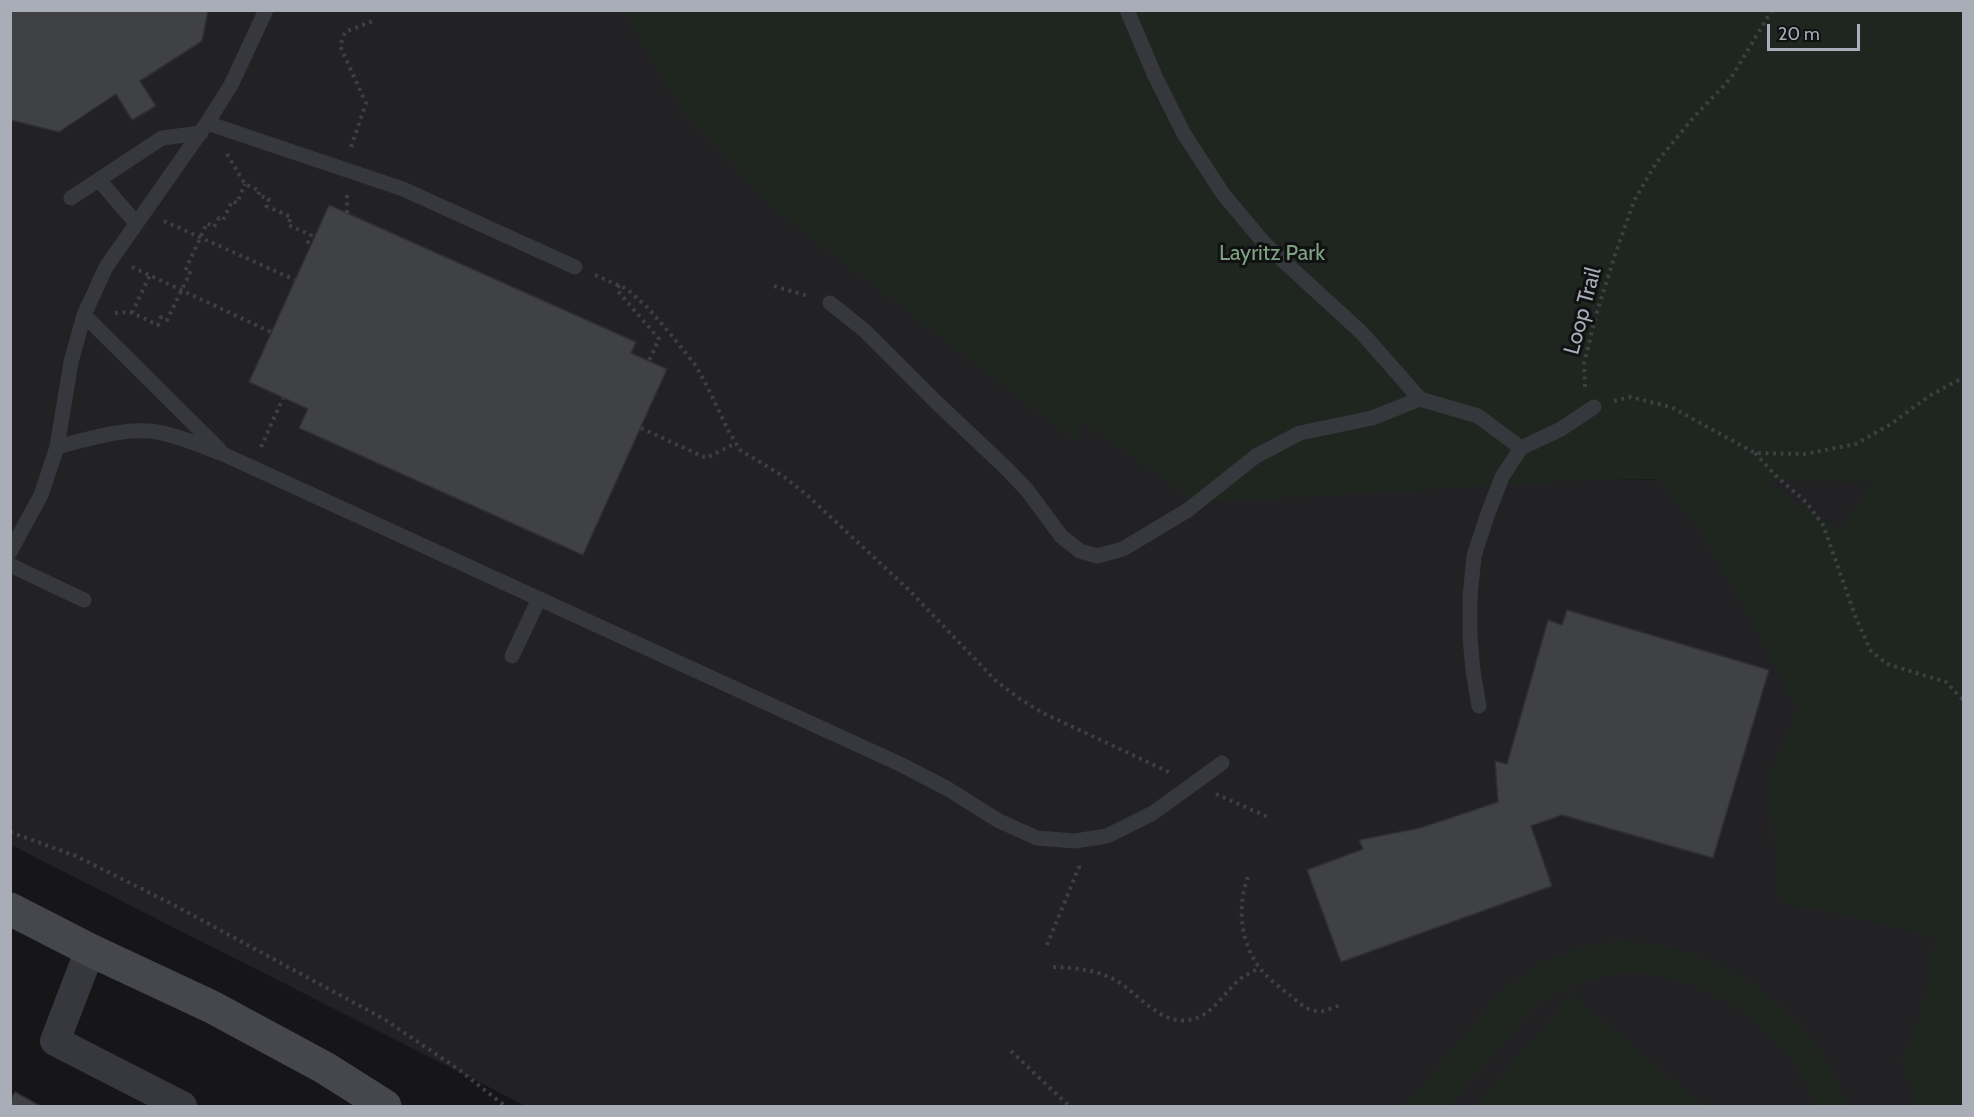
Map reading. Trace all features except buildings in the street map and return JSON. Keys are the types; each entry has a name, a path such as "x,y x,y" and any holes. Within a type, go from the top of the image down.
{"main road":[{"path":"10,909 90,950 212,1007 325,1068 385,1107"}],"street":[{"path":"90,950 55,1041 182,1107"}],"lane":[{"path":"10,552 41,495 57,447 71,362 84,315 106,267 204,128 231,85 266,10"},
{"path":"1127,10 1155,76 1184,134 1223,194 1265,244 1362,333 1420,399 1478,416 1521,448"},
{"path":"71,198 162,138 204,128 403,189 574,267"},
{"path":"99,180 140,218"},
{"path":"830,303 864,330 1006,468 1027,490 1061,536 1080,551 1097,556 1123,549 1188,510 1256,456 1300,433 1372,417 1420,399"},
{"path":"84,315 223,454"},
{"path":"1479,706 1470,637 1470,597 1474,556 1502,477 1521,448 1561,429 1594,407"},
{"path":"57,447 109,435 157,432 223,454 902,765 948,789 999,821 1037,838 1075,841 1107,836 1153,813 1222,763"},
{"path":"10,565 84,600"},
{"path":"512,656 539,599"}],"path":[{"name":"Loop Trail","path":"1594,407 1585,390 1584,364 1609,275 1634,201 1656,163 1693,118 1731,78 1772,10"},
{"path":"366,104 339,46 345,32 372,21"},
{"path":"84,315 130,312 158,325 161,317 167,320 190,273 185,271 207,224 214,227 219,218 223,220 232,201 237,203 245,184 260,191 258,195 269,199 266,206 291,217 288,225 311,235 308,242 311,243"},
{"path":"140,218 201,238 295,280"},
{"path":"574,267 627,289 649,309 696,366 741,450 783,476 807,495 909,590 995,680 1043,713 1081,730"},
{"path":"132,313 152,276 272,332"},
{"path":"619,285 617,290 659,339 649,361"},
{"path":"774,286 830,303"},
{"path":"1755,453 1805,454 1856,444 1891,424 1929,396 1964,377"},
{"path":"1594,407 1630,397 1671,407 1755,453 1776,476 1806,502 1823,525 1856,618 1871,651 1887,664 1946,682 1964,701"},
{"path":"252,467 283,398"},
{"path":"640,428 706,458 736,443"},
{"path":"10,832 97,866 384,1019 458,1068 505,1107"},
{"path":"1047,945 1079,867"},
{"path":"1248,877 1243,891 1241,914 1244,936 1259,968 1308,1009 1321,1011 1340,1005"},
{"path":"1053,967 1083,968 1098,973 1115,980 1161,1014 1174,1021 1188,1022 1202,1016 1242,978 1259,968"},
{"path":"1011,1051 1069,1107"}],"shaded area":[{"path":"10,11 755,11 1604,479 1963,483 1963,1106 526,1106 11,845"}],"green space":[{"name":"Layritz Park","path":"623,11 1963,11 1963,1106 1918,1106 1901,1060 1921,1014 1935,937 1870,920 1780,903 1768,780 1797,710 1748,614 1697,526 1657,479 1604,479 1198,503 1081,421 1076,441 782,215 686,117","holes":["1765,481 1873,482 1839,531"]},
{"path":"1617,941 1656,945 1692,955 1727,969 1759,988 1787,1011 1811,1039 1832,1070 1847,1106 1816,1106 1791,1059 1774,1038 1732,1004 1683,982 1637,973 1600,978 1552,996 1529,1014 1448,1106 1405,1106 1500,993 1514,982 1541,964 1568,952"},
{"path":"1572,994 1703,1106 1475,1106"}]}
